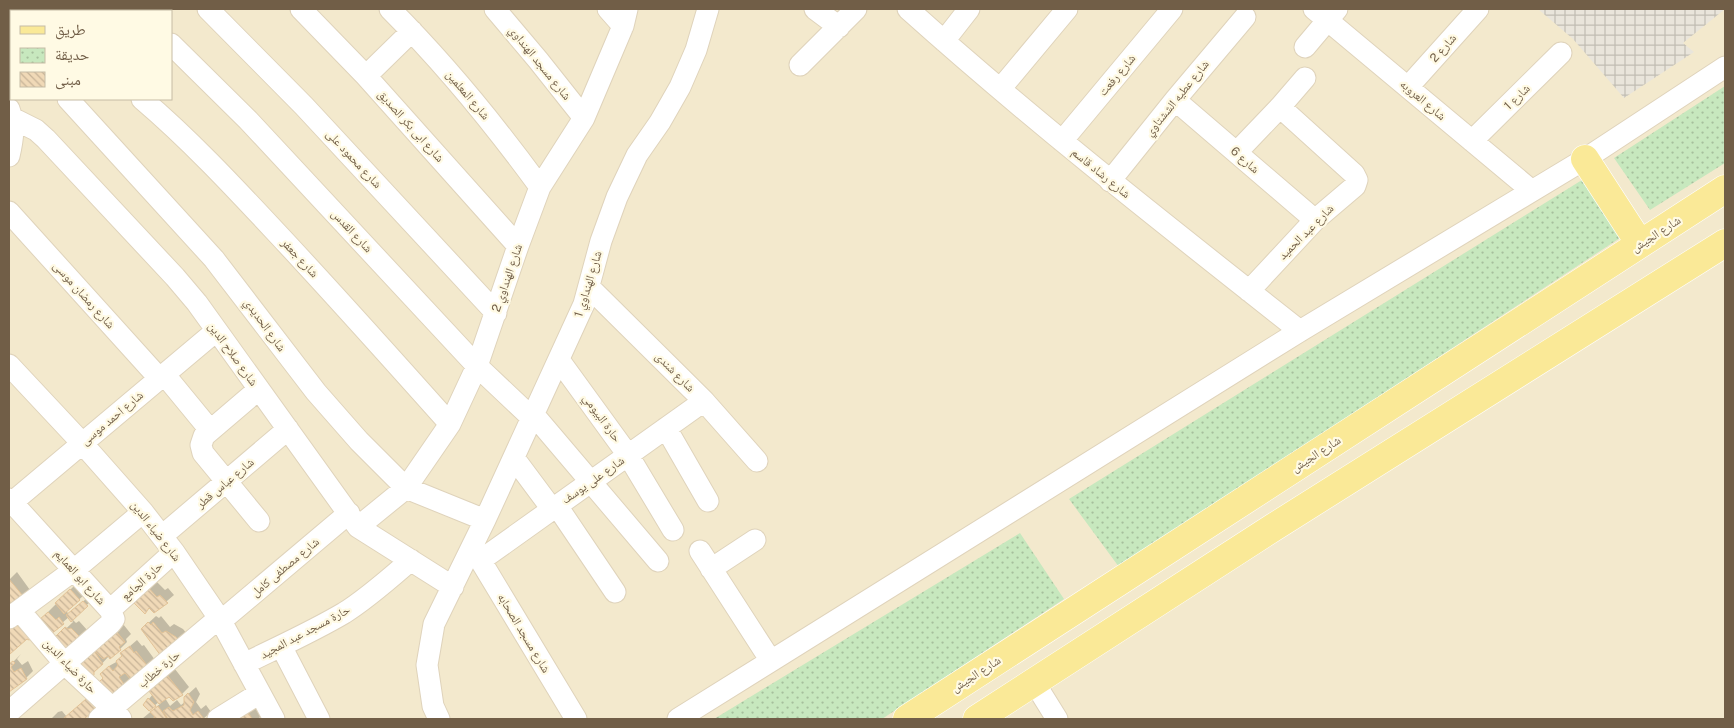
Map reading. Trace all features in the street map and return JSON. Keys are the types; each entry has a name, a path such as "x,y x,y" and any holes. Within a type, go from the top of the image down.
{"main road":[{"path":"1585,159 1640,244"},
{"name":"شارع الجيش","path":"907,719 1725,189"},
{"path":"977,719 1277,525 1633,299 1725,243"},
{"path":"1257,492 1277,525"}],"street":[{"name":"شارع محمود على","path":"208,9 304,106 496,313"},
{"name":"شارع ابى بكر الصديق","path":"301,9 366,76 518,246"},
{"name":"شارع المعلمين","path":"390,9 458,82 540,188"},
{"name":"شارع مسجد الهنداوي","path":"495,9 584,118"},
{"path":"608,9 625,18"},
{"name":"شارع الهنداوي 1","path":"439,719 433,706 427,665 434,624 453,587 477,553 485,520 584,304 601,241 617,197 637,155 660,122 680,87 696,50 708,9"},
{"path":"815,9 839,27"},
{"path":"800,66 856,9"},
{"name":"شارع رشاد قاسم","path":"908,9 1110,181 1300,331"},
{"path":"944,41 969,9"},
{"path":"1000,88 1066,9"},
{"name":"شارع رفعت","path":"1062,141 1172,9"},
{"name":"شارع 2","path":"1408,87 1478,9"},
{"path":"1305,47 1327,13"},
{"name":"شارع العروبه","path":"1327,13 1408,87 1532,191"},
{"name":"شارع عطيه الششتاوي","path":"1110,181 1245,17"},
{"name":"شارع الهنداوي 2","path":"353,520 406,488 450,424 477,366 540,188 584,118 625,18"},
{"path":"366,76 412,31"},
{"name":"شارع القدس","path":"172,45 248,120 477,366 533,416 658,560"},
{"name":"شارع 1","path":"1472,141 1561,53"},
{"path":"678,719 1300,331 1585,159 1725,67"},
{"path":"1237,152 1305,78"},
{"name":"شارع الحديدي","path":"69,100 214,259 316,392 359,441 406,488 485,520"},
{"name":"شارع جعفر","path":"143,100 226,179 339,300 450,424"},
{"name":"شارع 6","path":"1175,100 1315,220"},
{"path":"9,156 13,136 10,105"},
{"name":"شارع صلاح الدين","path":"10,105 25,123 36,130 52,146 175,277 216,330 353,520 453,587"},
{"name":"شارع عبد الحميد","path":"1249,291 1315,220 1355,186 1358,180 1354,174 1280,107"},
{"name":"شارع رمضان موسى","path":"9,212 210,430"},
{"name":"شارع شندى","path":"589,287 704,401 757,461"},
{"name":"شارع احمد موسى","path":"10,502 216,330"},
{"name":"حارة البيومي","path":"559,360 628,455 673,530"},
{"name":"شارع ضياء الدين","path":"9,365 82,443 143,512 168,544 220,620 274,719"},
{"path":"259,389 210,430 204,436 201,445 203,453 259,521"},
{"name":"شارع على يوسف","path":"477,553 555,507 704,401"},
{"path":"666,428 708,501"},
{"name":"شارع عباس قطر","path":"168,544 226,481 288,429"},
{"path":"514,458 555,507 615,592"},
{"name":"شارع ابو العمايم","path":"10,502 110,610 114,619 13,712"},
{"path":"14,615 74,570 143,512"},
{"name":"شارع مصطفى كامل","path":"220,620 353,520"},
{"path":"711,569 755,540"},
{"name":"حارة الجامع","path":"110,610 168,544"},
{"path":"700,551 771,661"},
{"name":"شارع مسجد الصحابه","path":"477,553 576,719"},
{"name":"حارة مسجد عبد المجيد","path":"244,664 314,630 346,612 376,590 411,560"},
{"name":"حارة ضياء الدين","path":"14,615 65,664 111,715"},
{"name":"حارة خطاب","path":"111,715 220,620"},
{"path":"281,646 319,719"},
{"path":"1034,682 1057,719"},
{"path":"218,719 260,693"}],"shaded area":[{"path":"9,9 1725,9 1725,719 9,719"},
{"path":"1538,9 1725,9 1683,43 1694,52 1624,98 1573,39"}],"green space":[{"path":"1725,86 1725,163 1650,210 1614,158"},
{"path":"1582,180 1623,236 1119,567 1069,499"},
{"path":"1020,533 1064,599 882,719 714,719"}],"building":[{"path":"9,579 23,596 18,602 16,599 10,604 9,610"},
{"path":"144,583 157,597 160,595 168,603 154,613 149,608 145,614 129,598"},
{"path":"70,589 80,600 64,614 55,603"},
{"path":"83,601 88,606 71,622 66,615"},
{"path":"48,612 56,620 59,617 64,624 46,638 39,620"},
{"path":"18,617 33,638 27,639 10,654 9,623"},
{"path":"148,622 151,625 153,622 162,633 166,631 176,637 181,643 161,656 141,629"},
{"path":"111,625 125,642 119,647 121,650 110,659 108,656 103,659 94,650"},
{"path":"65,627 71,628 82,639 61,657 50,642"},
{"path":"130,646 134,653 136,651 149,668 132,681 125,673 119,677 126,687 110,700 97,684 103,678 100,674 109,666 113,671 118,665 116,661 122,656 120,653"},
{"path":"94,651 103,664 88,680 73,666"},
{"path":"13,661 15,663 11,667 14,672 21,668 27,679 9,692 9,664"},
{"path":"163,670 183,695 173,701 169,697 159,704 145,686"},
{"path":"188,693 194,702 190,710 193,715 198,711 204,719 168,719 163,711 169,707 173,711 184,705 184,697"},
{"path":"148,698 156,706 149,711 143,705"},
{"path":"86,699 97,708 84,719 64,718"},
{"path":"158,706 167,719 152,719 155,717 150,712"},
{"path":"248,712 252,719 238,719"}]}
